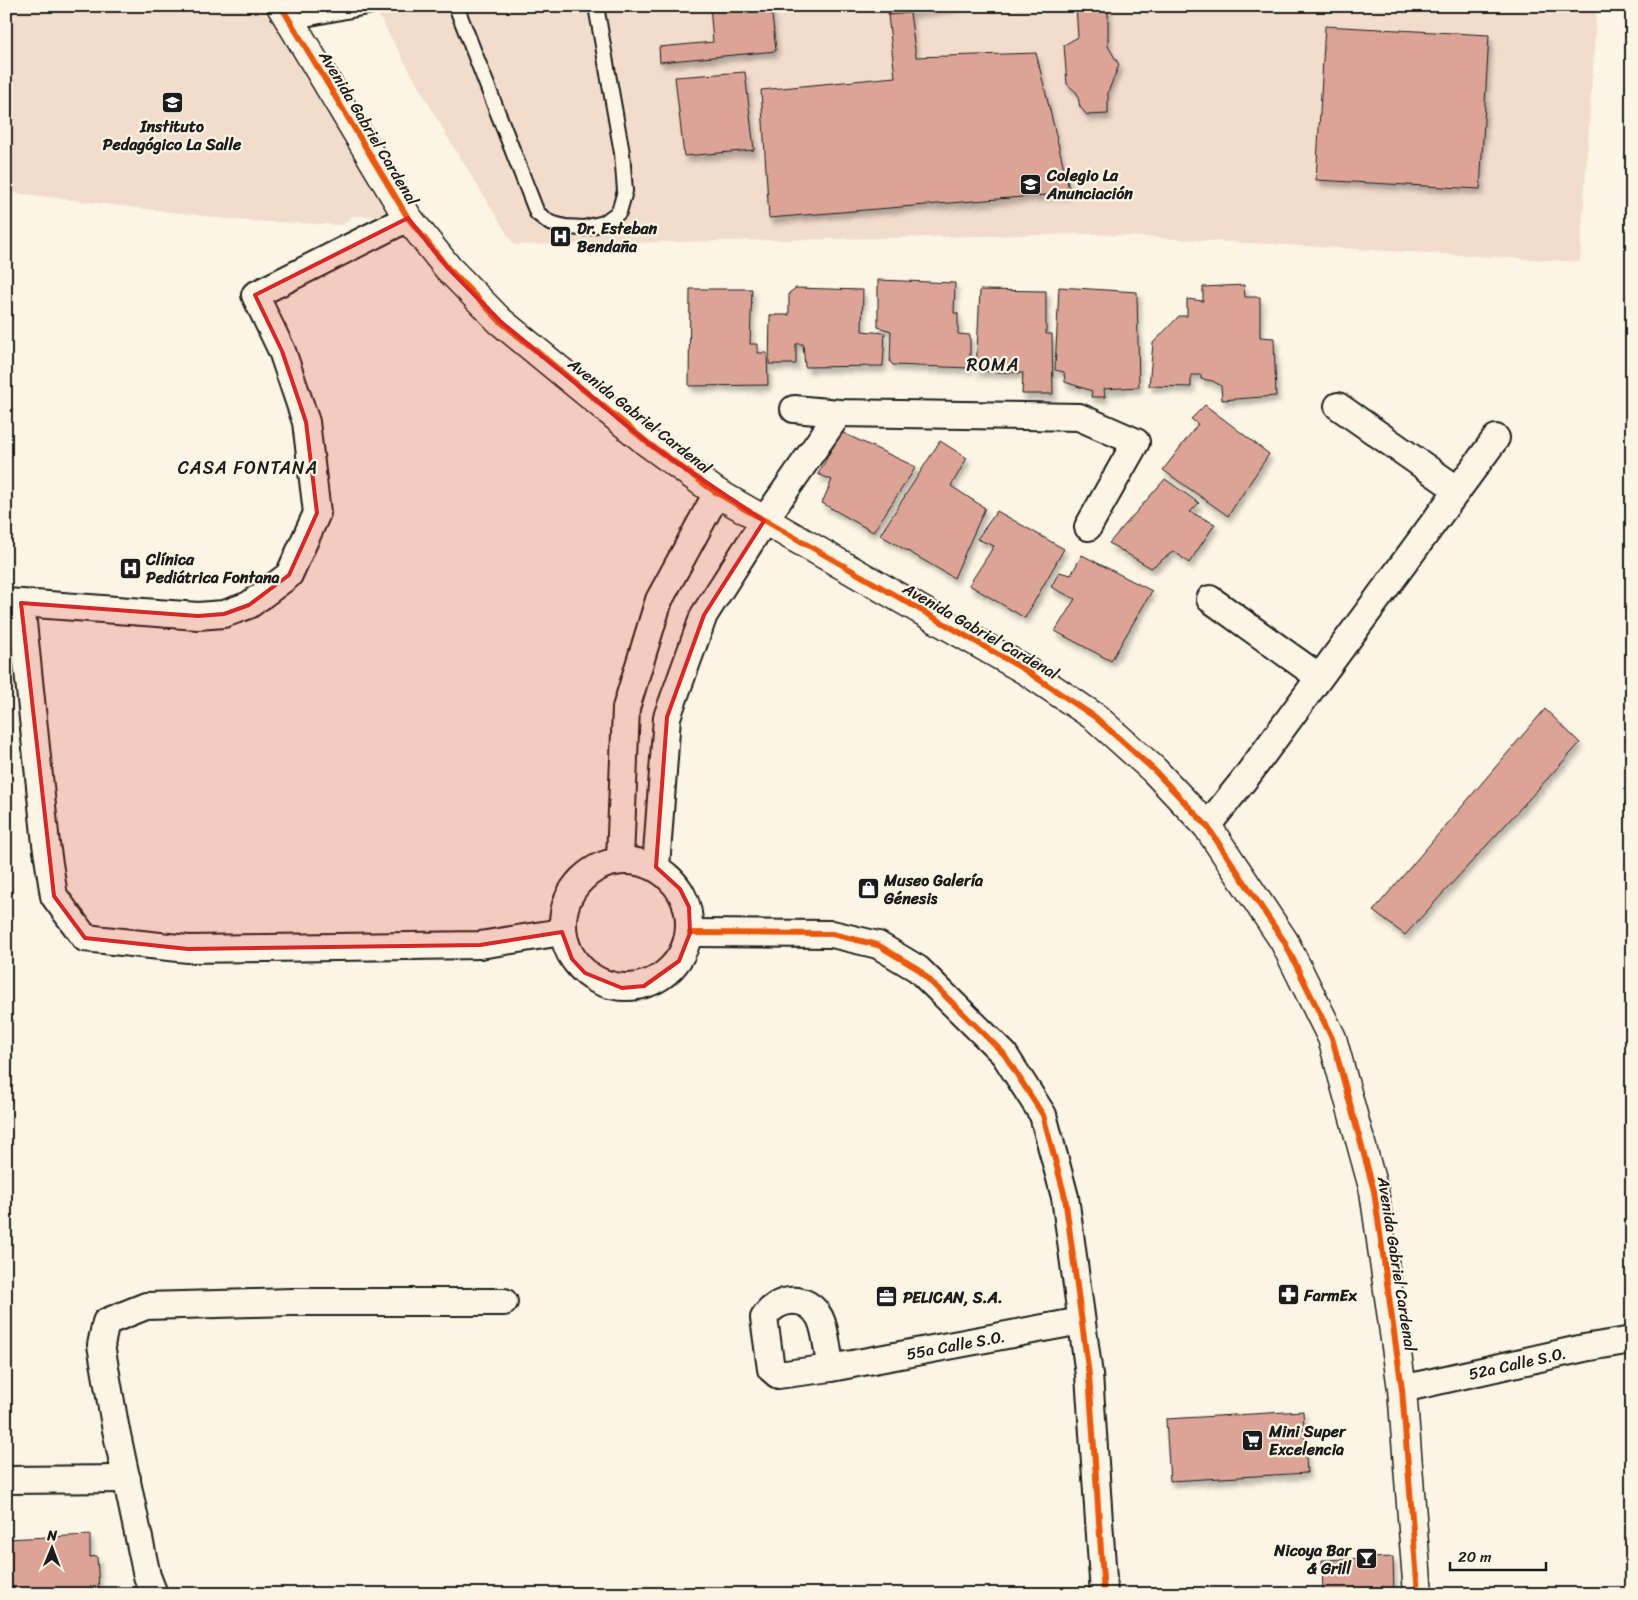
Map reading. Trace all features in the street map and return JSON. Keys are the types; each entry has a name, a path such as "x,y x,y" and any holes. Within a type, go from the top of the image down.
{"street":[{"name":"Avenida Gabriel Cardenal","path":"286,14 408,218 448,268 500,321 648,443 717,493 1025,670 1095,717 1154,770 1208,826 1284,941 1332,1038 1374,1191 1402,1389 1418,1594"},
{"path":"408,218 255,295 282,351 306,422 317,513 290,574 249,605 224,614 198,616 13,603 54,896 85,938 188,949 480,945 562,932"},
{"path":"1338,406 1458,490"},
{"path":"794,410 838,413 1079,417 1136,442 1088,527"},
{"path":"656,867 667,717 704,615 764,521 838,413"},
{"path":"1208,826 1247,776 1496,438"},
{"path":"620,860 626,708 659,600 717,493"},
{"path":"1210,599 1319,677"},
{"path":"620,860 656,867 680,889 689,907 690,934 679,961 644,986 622,988 607,985 585,973 572,958 562,932 564,908 576,884 590,871 620,860"},
{"path":"690,934 832,934 878,945 918,969 997,1047 1043,1115 1065,1197 1089,1375 1104,1594"},
{"path":"154,1594 147,1576 101,1345 106,1322 146,1306 292,1302 504,1302"},
{"name":"55a Calle S.O.","path":"831,1368 1081,1321"},
{"name":"52a Calle S.O.","path":"1402,1389 1584,1348 1632,1340"},
{"path":"6,1480 127,1479"}],"lane":[{"path":"286,14 372,6"},
{"path":"456,6 538,213 550,223 565,227 584,228 604,223 619,212 625,191 622,153 596,6"}],"highlighted area":[{"path":"408,218 448,268 500,321 648,443 764,521 704,615 667,717 656,867 680,889 689,907 690,933 679,961 644,986 622,988 585,973 572,959 562,932 480,945 188,949 85,938 54,896 21,603 198,616 224,614 249,605 289,575 317,513 306,422 282,351 255,295"}],"shaded area":[{"name":"Instituto Pedagógico La Salle","path":"6,6 281,6 408,218 353,216 342,225 245,221 6,192"},
{"name":"Colegio La Anunciación","path":"373,6 1597,6 1580,262 1093,234 514,245 445,133"}],"building":[{"path":"710,6 771,6 776,51 660,62 659,47 713,42"},
{"path":"888,6 959,6 888,15"},
{"path":"1076,6 1108,6 1108,46 1119,65 1108,92 1108,114 1087,115 1080,107 1077,93 1067,84 1064,45 1078,37"},
{"path":"910,13 916,57 1036,53 1070,193 769,218 761,90 895,77 888,15"},
{"path":"1325,26 1489,35 1480,189 1316,180"},
{"path":"745,72 754,150 684,156 675,77"},
{"path":"878,280 955,283 954,313 958,313 958,334 970,335 970,368 893,365 890,362 891,331 878,327"},
{"path":"1244,285 1245,297 1260,297 1260,337 1274,338 1276,396 1222,400 1221,386 1213,381 1201,379 1201,375 1191,375 1191,387 1149,386 1153,343 1179,316 1187,316 1187,299 1203,301 1203,287"},
{"path":"1059,287 1137,292 1139,387 1104,389 1105,397 1091,397 1092,391 1065,382 1064,372 1055,370"},
{"path":"796,288 863,290 862,331 885,333 883,366 805,367 803,344 796,344 796,364 769,364 770,315 789,315 789,293"},
{"path":"690,289 752,289 750,344 758,344 758,353 767,353 768,385 689,386"},
{"path":"980,290 1046,291 1046,334 1052,334 1053,394 1022,394 1023,373 976,371"},
{"path":"1205,405 1269,454 1228,516 1163,470 1198,424 1191,419"},
{"path":"841,432 916,467 873,532 822,503 832,480 818,474"},
{"path":"940,441 967,458 951,486 985,508 954,578 880,535"},
{"path":"1165,479 1199,503 1190,512 1215,524 1189,563 1174,551 1151,568 1109,543"},
{"path":"997,511 1064,549 1025,618 969,585 994,546 977,539"},
{"path":"1082,555 1152,591 1111,661 1055,631 1075,599 1051,587 1059,572 1071,575"},
{"path":"1545,709 1580,743 1405,935 1373,911"},
{"path":"1303,1411 1307,1473 1170,1481 1166,1419"},
{"path":"90,1535 90,1557 97,1556 99,1590 6,1594 6,1539"},
{"path":"1393,1557 1394,1594 1323,1594 1322,1560"}],"cycle path":[{"path":"281,6 408,218 448,268 500,321 648,443 717,493 1025,670 1095,717 1154,770 1207,826 1284,941 1332,1038 1374,1191 1402,1389 1418,1594"},
{"path":"690,933 832,934 878,945 918,969 1004,1054 1043,1115 1065,1197 1089,1375 1104,1594"}],"place":[{"name":"Instituto Pedagógico La Salle","path":"172,102"},
{"name":"Colegio La Anunciación","path":"1031,184"},
{"name":"Dr. Esteban Bendaña","path":"561,237"},
{"name":"Clínica Pediátrica Fontana","path":"130,568"},
{"name":"Museo Galería Génesis","path":"868,889"},
{"name":"FarmEx","path":"1288,1295"},
{"name":"PELICAN, S.A.","path":"887,1297"},
{"name":"Mini Super Excelencia","path":"1253,1440"},
{"name":"Nicoya Bar & Grill","path":"1367,1559"}],"district":[{"name":"ROMA","path":"993,365"},
{"name":"CASA FONTANA","path":"248,468"}]}
